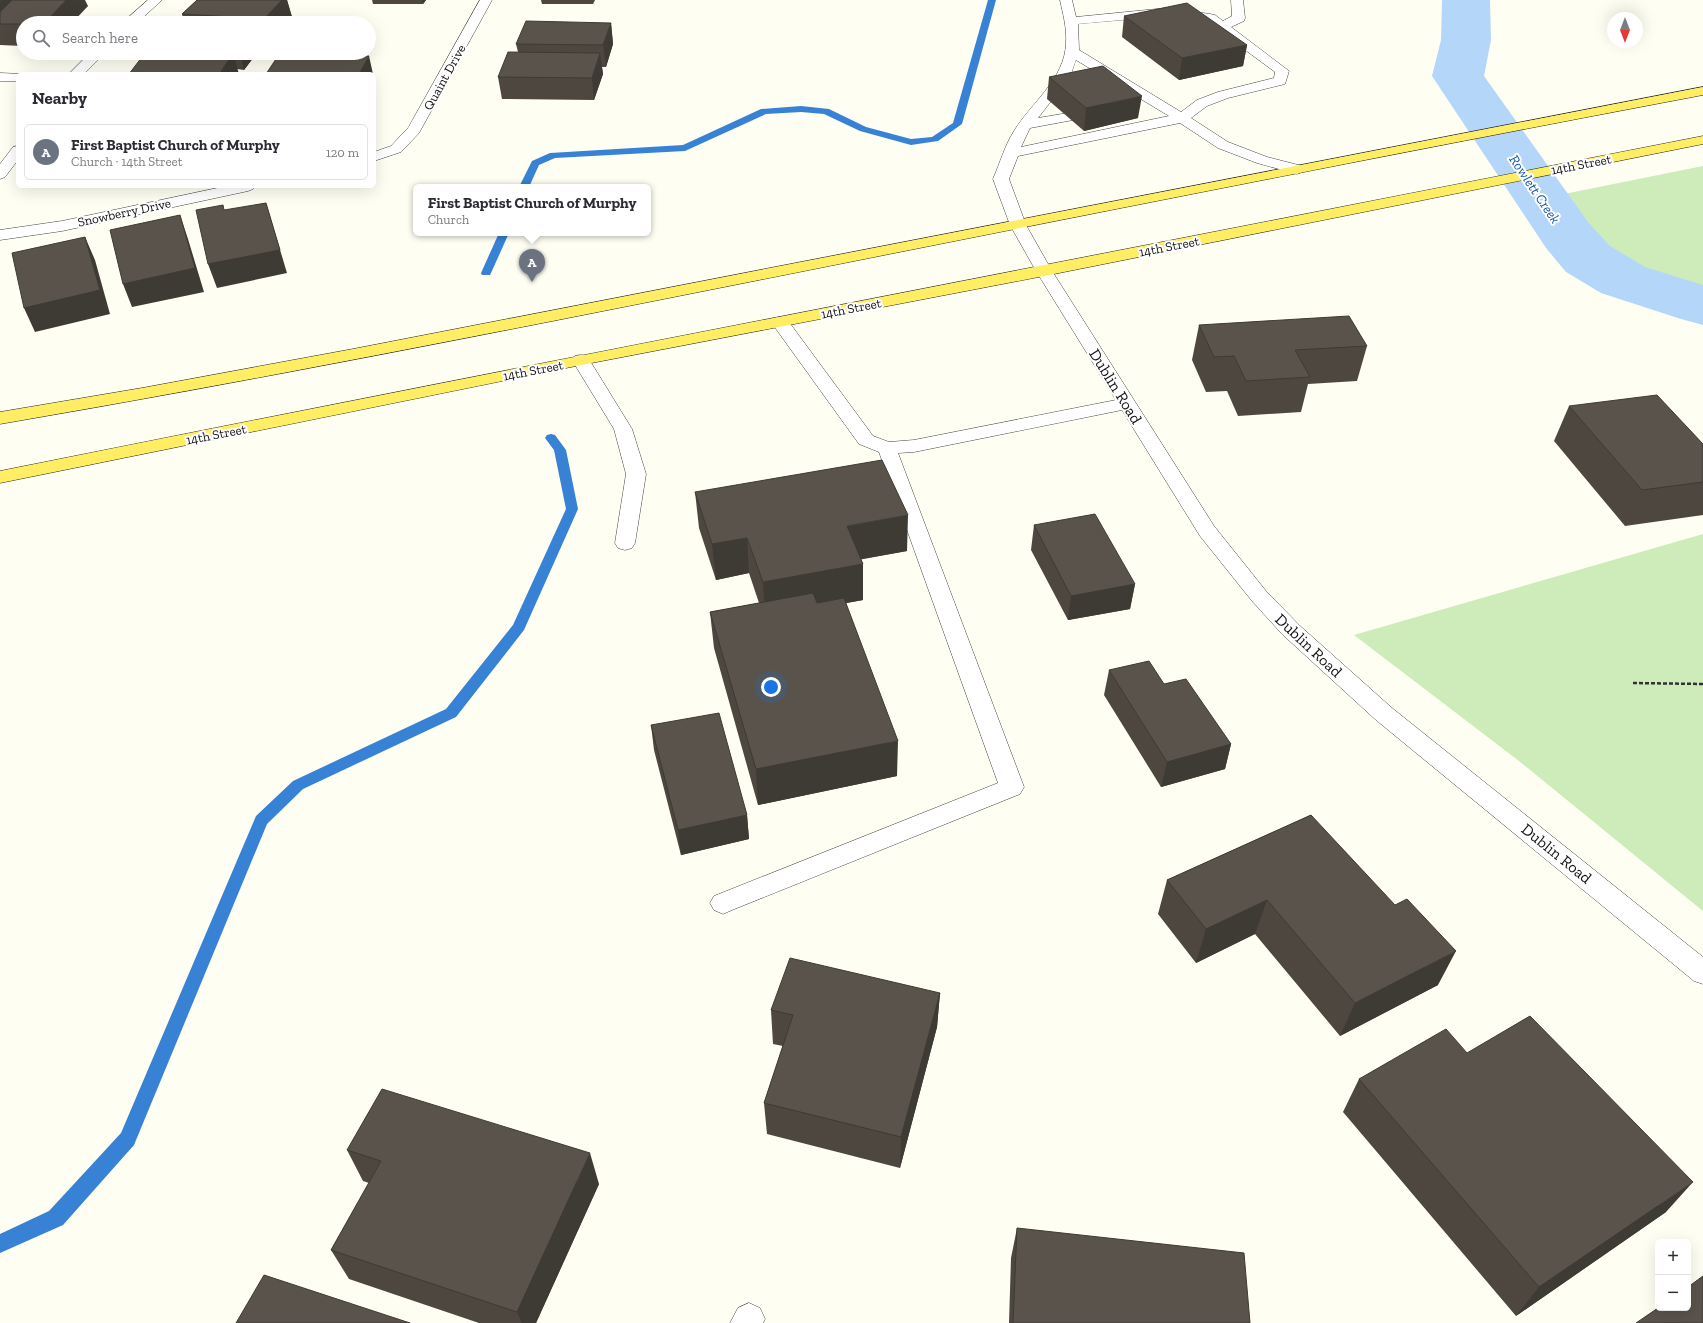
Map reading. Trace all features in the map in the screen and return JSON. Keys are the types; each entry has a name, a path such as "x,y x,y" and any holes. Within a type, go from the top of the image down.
{"main road":[{"path":"0,418 155,392 1018,225 1367,154 1703,91"},
{"name":"14th Street","path":"0,477 581,360 1044,271 1703,140"}],"street":[{"path":"136,16 156,0"},
{"name":"Quaint Drive","path":"376,155 396,149 414,130 486,0"},
{"name":"Dublin Road","path":"1066,0 1071,21 1073,42 1072,52 1063,77 1020,132 1002,179 1018,225 1044,271 1207,531 1244,579 1290,630 1384,714 1703,973"},
{"path":"1222,27 1239,18 1237,0"},
{"path":"1012,152 1182,118 1202,103 1223,95 1280,81 1282,71 1210,18 1167,12 1071,21"},
{"path":"1072,52 1182,118 1223,145 1262,160 1297,169"},
{"path":"78,72 91,60"},
{"path":"0,77 16,77"},
{"path":"1129,103 1150,99"},
{"path":"1025,126 1068,117"},
{"path":"0,174 16,153"},
{"name":"Snowberry Drive","path":"0,235 62,226 239,188"},
{"path":"780,322 866,440 887,448 914,446 1128,404"},
{"path":"581,360 623,429 636,474 625,543"},
{"path":"723,903 1012,787 887,448"}],"path":[{"path":"1633,683 1703,684"}],"green space":[{"path":"1703,166 1703,294 1614,263 1554,196"},
{"path":"1703,534 1703,911 1519,761 1354,635"}],"building":[{"path":"12,0 66,0 51,16 16,16 16,24 0,24 0,12"},
{"path":"197,0 282,0 267,16 215,16 182,14"},
{"path":"1187,3 1247,45 1182,58 1124,16"},
{"path":"526,21 611,23 603,45 516,44"},
{"path":"508,52 600,53 592,78 498,77"},
{"path":"140,60 229,60 220,72 131,72"},
{"path":"275,60 367,60 360,72 267,72"},
{"path":"1103,66 1142,96 1086,108 1049,77"},
{"path":"266,203 280,250 208,264 196,210 223,205 224,210"},
{"path":"180,215 195,268 123,284 110,230"},
{"path":"85,237 100,290 24,308 12,253"},
{"path":"1349,316 1367,346 1295,350 1310,377 1246,381 1234,356 1214,357 1199,325"},
{"path":"1657,395 1703,444 1703,482 1642,490 1569,406"},
{"path":"882,460 908,515 847,526 863,564 763,582 747,538 712,544 695,492"},
{"path":"1095,514 1135,584 1071,596 1034,525"},
{"path":"813,593 817,603 844,598 898,741 756,769 710,612"},
{"path":"1149,661 1164,684 1186,679 1231,744 1167,762 1109,670"},
{"path":"719,713 747,815 678,830 651,725"},
{"path":"1311,815 1395,905 1407,899 1456,951 1355,1003 1267,900 1206,929 1167,880"},
{"path":"790,958 940,993 901,1137 764,1103 793,1015 771,1010"},
{"path":"1530,1016 1693,1182 1539,1287 1359,1079 1446,1029 1467,1053"},
{"path":"382,1089 590,1153 517,1312 331,1250 381,1161 347,1150"},
{"path":"1017,1228 1244,1253 1250,1323 1013,1323"},
{"path":"264,1275 410,1323 236,1323"},
{"path":"1703,1276 1703,1323 1636,1323 1655,1310 1691,1311 1691,1285"}],"waterway":[{"path":"525,184 535,163 553,155 685,148 764,111 801,109 826,111 863,129 911,142 935,139 957,124 992,0"},
{"name":"Rowlett Creek","path":"1466,0 1466,40 1458,76 1567,235 1588,259 1623,280 1703,306"},
{"path":"486,273 503,236"},
{"path":"0,1244 56,1218 128,1139 261,820 298,785 451,713 519,627 572,509 560,450 551,438"}],"place":[{"name":"First Baptist Church of Murphy","path":"532,282"}]}
